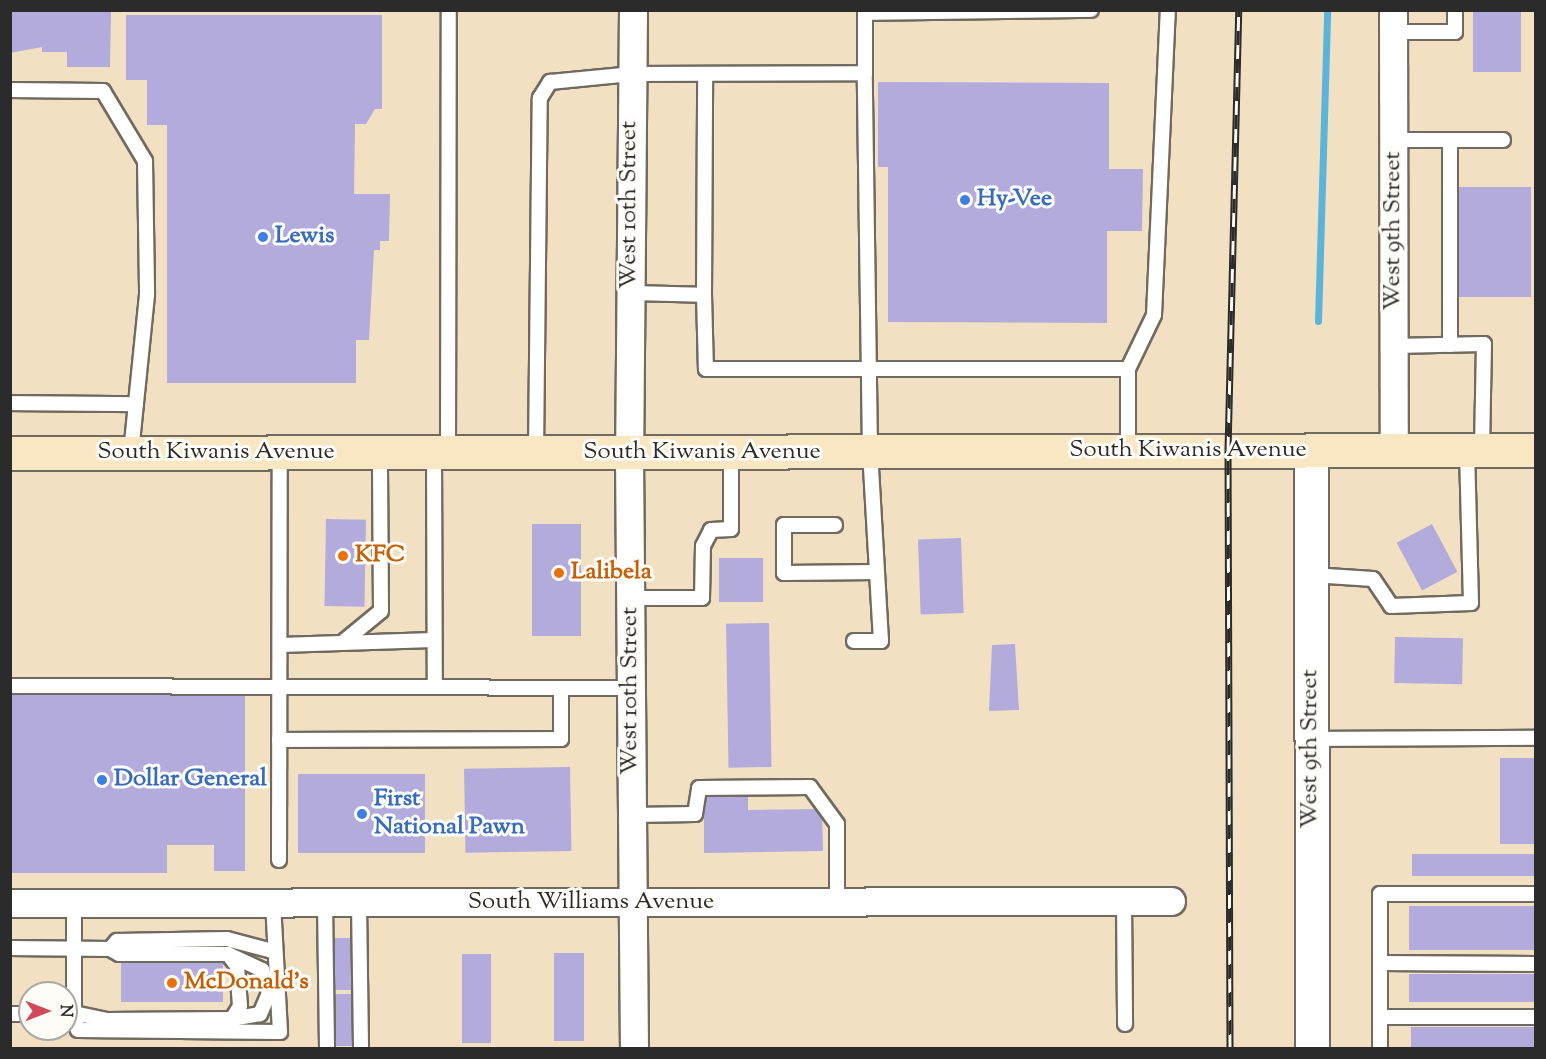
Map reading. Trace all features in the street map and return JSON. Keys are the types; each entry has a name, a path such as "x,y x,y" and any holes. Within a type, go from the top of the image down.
{"main road":[{"name":"South Kiwanis Avenue","path":"10,453 629,454 1536,450"}],"street":[{"name":"West 10th Street","path":"633,10 629,454 634,1048"},
{"name":"West 9th Street","path":"1393,21 1394,451"},
{"name":"West 9th Street","path":"1311,450 1312,1048"},
{"name":"South Williams Avenue","path":"10,903 1171,901"}],"lane":[{"path":"435,687 434,640 441,454 449,10"},
{"path":"854,641 881,641 870,452 865,12 1091,10"},
{"path":"1128,451 1128,369 1154,315 1168,10"},
{"path":"1393,21 1455,32 1455,10"},
{"path":"536,454 540,98 550,82 562,78 631,74 866,73"},
{"path":"705,74 706,369 868,367 1128,369"},
{"path":"10,90 103,91 145,162 147,295 131,453"},
{"path":"1393,140 1503,140"},
{"path":"1450,140 1450,345"},
{"path":"630,293 704,295"},
{"path":"1312,575 1373,579 1391,606 1471,603 1475,451 1484,344 1394,346"},
{"path":"10,403 136,404"},
{"path":"279,860 280,453"},
{"path":"630,598 702,598 703,546 711,530 731,529 731,453"},
{"path":"342,643 381,611 380,454"},
{"path":"835,525 784,525 784,573 876,572"},
{"path":"280,645 434,640"},
{"path":"10,686 280,685 631,688"},
{"path":"279,740 561,739 561,688"},
{"path":"1311,739 1536,738"},
{"path":"632,815 695,814 699,788 810,787 831,809 837,824 837,902"},
{"path":"1380,1048 1380,894 1536,894"},
{"path":"1124,901 1125,1024"},
{"path":"72,981 74,903"},
{"path":"78,1030 280,1032 279,968 272,951 273,903"},
{"path":"325,903 327,1048"},
{"path":"359,903 361,1048"},
{"path":"110,949 117,942 227,939 272,951"},
{"path":"10,948 110,949 119,954 228,954 262,970 269,993 261,1014 232,1018 106,1020 78,1015"},
{"path":"228,954 240,980 240,1006 232,1018"},
{"path":"1380,963 1536,964"},
{"path":"1380,1017 1536,1017"}],"building":[{"path":"1473,10 1521,10 1521,72 1473,72"},
{"path":"10,12 111,12 110,67 67,67 67,52 42,52 42,47 10,53"},
{"path":"126,15 382,15 382,109 375,109 366,124 355,124 354,194 390,194 389,241 380,241 380,250 374,250 369,340 356,340 356,383 167,383 167,125 147,125 147,80 126,80"},
{"path":"878,82 1109,83 1109,169 1143,169 1142,231 1107,231 1107,323 888,322 888,167 878,167"},
{"path":"1459,187 1531,187 1531,297 1459,297"},
{"path":"326,519 366,520 364,607 324,606"},
{"path":"532,524 581,524 581,636 532,636"},
{"path":"1432,524 1457,572 1422,590 1397,543"},
{"path":"961,538 964,613 921,614 918,540"},
{"path":"719,558 763,558 763,602 719,602"},
{"path":"769,623 772,767 729,768 726,624"},
{"path":"1395,637 1463,638 1462,684 1394,683"},
{"path":"1015,644 1019,710 989,711 992,645"},
{"path":"10,693 245,694 245,871 214,871 214,845 167,845 167,873 10,873"},
{"path":"1500,758 1536,758 1536,844 1500,844"},
{"path":"570,767 571,851 465,853 464,769"},
{"name":"First National Pawn","path":"298,774 425,774 425,853 298,853"},
{"path":"748,796 748,810 822,809 823,851 704,853 704,797"},
{"path":"1412,854 1536,854 1536,876 1412,876"},
{"path":"1409,906 1536,906 1536,950 1409,950"},
{"path":"333,938 354,938 354,990 333,990"},
{"path":"554,953 584,953 584,1041 554,1041"},
{"path":"462,954 491,954 491,1043 462,1043"},
{"name":"McDonald's","path":"121,963 223,963 223,1002 121,1002"},
{"path":"1409,974 1536,974 1536,1002 1409,1002"},
{"path":"333,994 354,994 354,1046 333,1046"},
{"path":"1411,1027 1536,1027 1536,1048 1411,1048"}],"waterway":[{"path":"1318,321 1327,10"}],"railway":[{"path":"1230,1048 1228,450 1239,10"}],"place":[{"name":"Hy-Vee","path":"965,200"},
{"name":"Lewis","path":"263,237"},
{"name":"KFC","path":"343,556"},
{"name":"Lalibela","path":"559,573"},
{"name":"Dollar General","path":"102,780"},
{"name":"First National Pawn","path":"362,814"},
{"name":"McDonald's","path":"172,983"}]}
